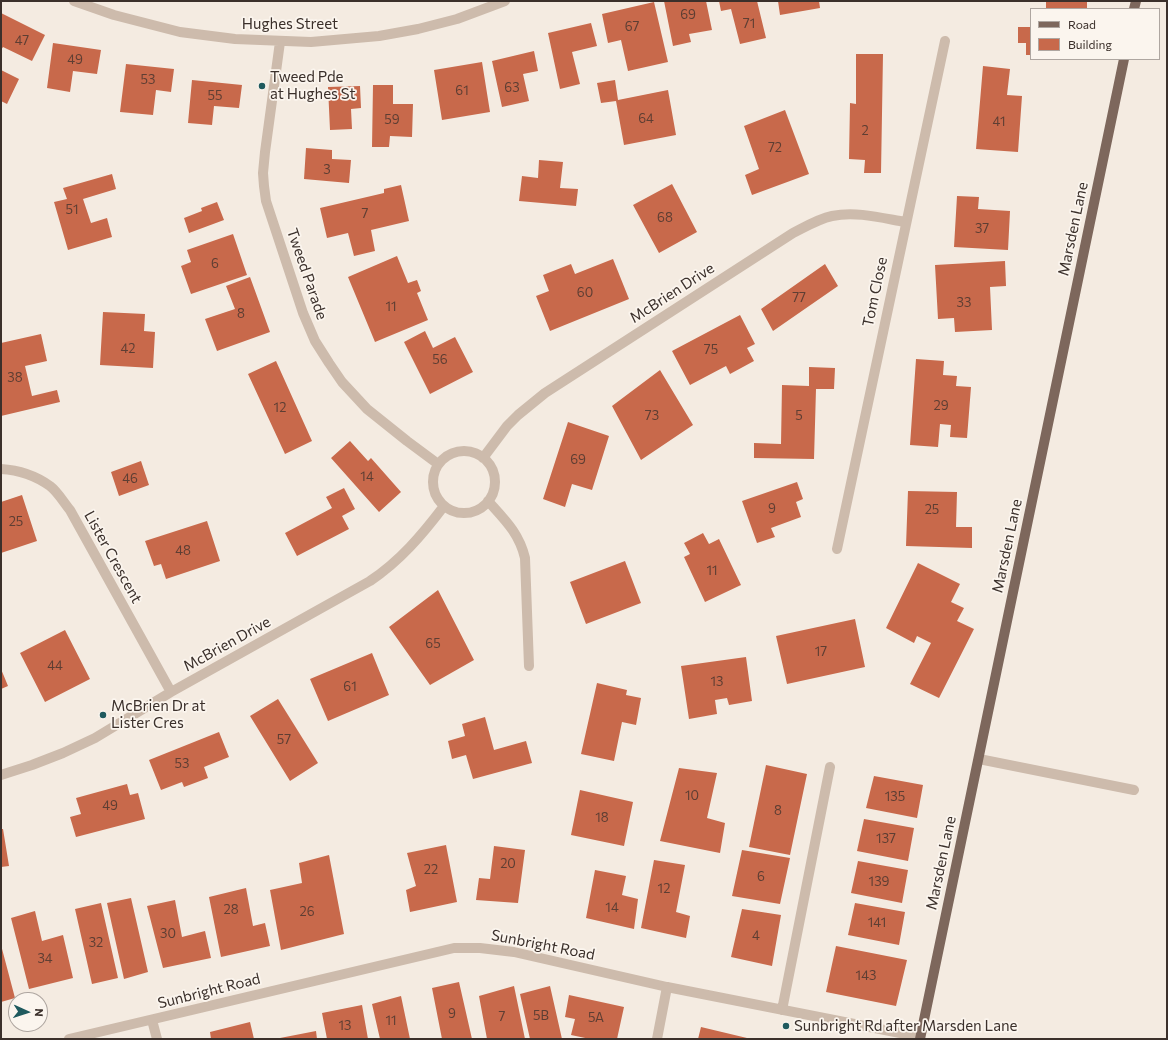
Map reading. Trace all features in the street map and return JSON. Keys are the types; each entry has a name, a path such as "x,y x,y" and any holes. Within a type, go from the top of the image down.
{"main road":[{"name":"Marsden Lane","path":"920,1038 1124,60"}],"street":[{"name":"Hughes Street","path":"74,1 114,15 180,32 235,39 280,42 311,42 379,36 418,29 457,18 505,1"},
{"name":"Tom Close","path":"837,549 905,222 945,41"},
{"name":"Tweed Parade","path":"280,42 265,152 264,186 266,201 303,313 315,341 342,382 367,409 406,441 438,464"},
{"name":"McBrien Drive","path":"483,458 507,426 544,393 793,233 815,222 832,216 874,216 905,222"},
{"path":"460,451 472,452 483,458 492,469 495,482 494,489 488,501 477,510 464,513 450,510 444,506 437,497 433,486 434,475 438,464 448,456 460,451"},
{"name":"Lister Crescent","path":"1,469 11,469 31,475 51,487 70,510 171,692"},
{"path":"488,501 511,526 523,548 526,558 529,666"},
{"name":"McBrien Drive","path":"1,775 32,766 95,738 171,692 370,581 385,571 405,553 422,535 444,506"},
{"path":"979,759 1134,790"},
{"path":"782,1010 830,767"},
{"name":"Sunbright Road","path":"68,1039 454,948 480,948 514,952 667,987 920,1038"},
{"path":"657,1039 667,987"},
{"path":"152,1020 157,1039"}],"building":[{"path":"664,1 706,1 712,30 689,34 691,42 673,46"},
{"path":"719,1 757,1 766,38 740,44 731,9 721,11"},
{"path":"778,1 819,1 820,8 780,15"},
{"path":"1046,1 1087,1 1087,8 1046,8"},
{"path":"654,2 668,62 628,71 621,40 608,43 602,14"},
{"path":"1,13 45,35 32,61 3,47 1,50"},
{"path":"591,23 597,46 572,52 580,84 560,89 548,33"},
{"path":"1018,27 1030,27 1030,55 1026,55 1026,43 1018,43"},
{"path":"53,43 101,50 97,74 73,71 70,92 47,88"},
{"path":"534,51 538,71 523,74 529,101 502,107 492,61"},
{"path":"856,54 883,54 881,173 864,173 865,160 849,159 850,103 856,104"},
{"path":"482,62 490,112 442,120 434,70"},
{"path":"126,64 174,69 171,92 156,90 153,115 120,112"},
{"path":"983,66 1010,69 1007,95 1022,96 1018,152 976,149"},
{"path":"1,70 19,79 7,104 1,101"},
{"path":"192,80 242,85 239,108 214,106 212,125 188,123"},
{"path":"615,80 618,100 668,90 676,135 624,145 616,101 601,103 597,83"},
{"path":"373,85 393,85 393,104 413,104 412,137 390,136 389,147 372,147"},
{"path":"360,86 361,108 351,109 352,129 330,130 328,87"},
{"path":"785,110 809,174 752,195 745,175 759,169 744,126"},
{"path":"306,148 332,150 332,159 351,160 349,183 304,179"},
{"path":"539,160 563,162 560,188 578,189 576,206 519,201 522,176 538,178"},
{"path":"112,174 116,189 83,199 91,223 107,218 112,237 68,250 54,202 67,199 63,188"},
{"path":"672,184 697,232 659,253 633,205"},
{"path":"401,185 409,221 371,230 375,251 354,256 348,233 327,238 320,208 384,193 384,189"},
{"path":"957,196 979,197 978,209 1010,211 1008,250 954,247"},
{"path":"217,202 224,220 189,233 184,218 202,211 201,208"},
{"path":"233,234 247,275 191,294 181,266 191,262 187,250"},
{"path":"397,256 408,283 417,280 421,291 417,293 428,320 375,342 348,277"},
{"path":"613,259 629,299 550,331 536,296 549,291 543,275 571,264 575,274"},
{"path":"1005,261 1006,286 990,287 992,330 955,332 954,318 938,319 935,265"},
{"path":"825,264 838,286 773,331 761,309"},
{"path":"250,277 270,332 217,351 205,319 235,309 226,286"},
{"path":"103,312 145,314 144,331 155,332 153,368 100,365"},
{"path":"740,315 755,344 747,348 754,361 730,374 726,366 690,385 672,351"},
{"path":"425,331 433,348 455,337 473,372 430,394 404,342"},
{"path":"41,334 47,361 25,366 32,396 57,390 60,402 1,416 1,343"},
{"path":"916,359 944,361 943,375 957,376 956,386 971,387 967,438 950,437 951,425 940,424 938,447 910,445"},
{"path":"276,361 312,441 285,454 248,374"},
{"path":"809,367 835,368 834,389 816,389 814,459 754,458 754,443 781,444 782,385 809,386"},
{"path":"660,370 693,425 641,460 612,406"},
{"path":"568,422 609,436 592,490 572,484 565,507 543,499"},
{"path":"350,441 368,461 371,458 401,492 379,512 331,458"},
{"path":"141,461 149,485 119,496 111,472"},
{"path":"797,482 803,499 796,502 801,517 771,528 775,537 757,543 742,501"},
{"path":"344,488 355,509 342,516 349,529 297,556 285,533 332,508 326,497"},
{"path":"908,491 957,492 956,527 972,527 972,548 906,546"},
{"path":"22,495 37,541 1,553 1,502"},
{"path":"207,521 220,561 166,579 161,564 154,566 145,541"},
{"path":"703,533 709,544 719,539 741,585 705,602 684,557 690,554 684,543"},
{"path":"625,561 641,603 586,624 570,582"},
{"path":"918,563 960,584 951,602 964,608 957,621 974,629 939,698 910,684 931,643 917,636 914,643 886,628"},
{"path":"438,590 474,660 430,685 389,627"},
{"path":"855,619 865,667 787,684 776,636"},
{"path":"65,630 90,679 45,702 20,653"},
{"path":"372,653 389,695 328,721 310,679"},
{"path":"746,657 752,701 729,705 727,698 715,700 717,714 689,719 681,666"},
{"path":"1,669 8,686 1,689"},
{"path":"597,683 627,690 626,695 641,698 636,725 622,722 614,761 581,754"},
{"path":"278,699 318,763 290,781 250,716"},
{"path":"485,717 494,750 526,741 532,763 473,779 466,755 452,759 448,741 465,736 462,724"},
{"path":"219,732 229,757 204,767 208,778 184,787 182,782 161,790 149,760"},
{"path":"766,765 807,774 790,855 749,847"},
{"path":"679,768 717,773 707,818 725,823 720,853 660,841"},
{"path":"874,776 923,785 917,818 866,808"},
{"path":"127,784 130,795 138,793 145,819 76,837 70,817 81,814 76,798"},
{"path":"580,790 633,802 624,846 571,835"},
{"path":"864,819 914,828 908,861 857,851"},
{"path":"1,829 3,829 9,866 1,867"},
{"path":"446,845 457,902 410,912 406,890 416,886 407,853"},
{"path":"494,846 525,850 518,903 476,900 479,878 490,879"},
{"path":"742,850 790,858 780,904 732,896"},
{"path":"329,855 344,934 281,950 270,890 302,883 299,863"},
{"path":"654,860 685,865 676,912 690,916 686,938 641,928"},
{"path":"858,861 908,870 902,903 851,893"},
{"path":"595,870 626,876 622,895 638,899 634,929 586,918"},
{"path":"246,888 253,926 265,923 270,946 221,957 209,897"},
{"path":"131,898 148,972 124,979 107,903"},
{"path":"175,900 182,937 205,931 211,958 163,968 147,906"},
{"path":"101,903 118,978 92,984 75,909"},
{"path":"855,903 905,912 899,945 848,935"},
{"path":"742,909 781,915 772,966 731,957"},
{"path":"35,911 42,941 63,935 73,978 29,989 11,918"},
{"path":"1,945 13,992 8,992 8,1000 1,1002"},
{"path":"836,946 907,960 896,1006 826,992"},
{"path":"459,982 472,1039 442,1039 432,988"},
{"path":"514,986 525,1039 487,1039 479,996"},
{"path":"550,986 562,1039 530,1039 520,994"},
{"path":"569,995 624,1007 617,1039 590,1039 571,1035 575,1019 565,1017"},
{"path":"401,996 410,1039 380,1039 372,1004"},
{"path":"362,1005 368,1039 327,1039 322,1013"},
{"path":"250,1022 254,1039 211,1039 210,1032"},
{"path":"701,1027 747,1038 747,1039 698,1039"},
{"path":"316,1031 317,1039 280,1039 280,1038"}],"place":[{"name":"Tweed Pde at Hughes St","path":"262,86"},
{"name":"McBrien Dr at Lister Cres","path":"103,715"},
{"name":"Sunbright Rd after Marsden Lane","path":"786,1026"}]}
